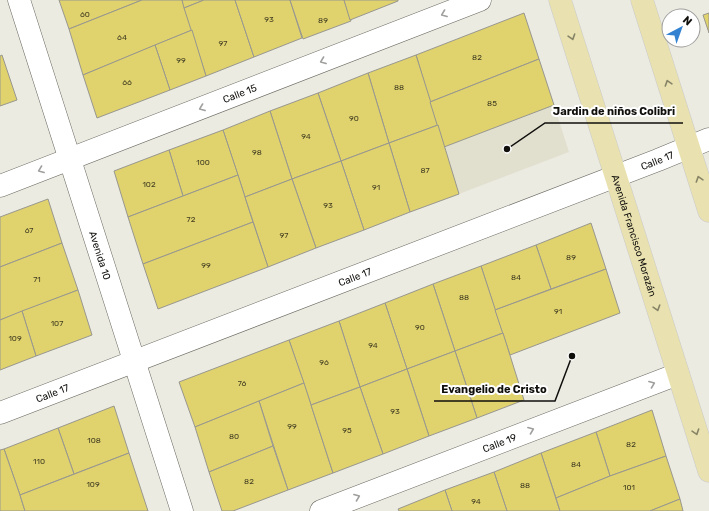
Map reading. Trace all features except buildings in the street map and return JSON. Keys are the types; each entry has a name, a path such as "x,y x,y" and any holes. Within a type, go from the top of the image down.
{"main road":[{"name":"Avenida Francisco Morazán","path":"560,0 709,471"},
{"path":"642,0 709,211"}],"street":[{"name":"Avenida 10","path":"19,0 182,511"},
{"name":"Calle 15","path":"0,186 480,0"},
{"name":"Calle 17","path":"0,413 709,139"},
{"name":"Calle 19","path":"320,511 678,374"}],"shaded area":[{"path":"554,105 569,152 459,194 444,147"}],"place":[{"name":"Jardin de niños Colibri","path":"507,149"},
{"name":"Evangelio de Cristo","path":"572,356"}]}
